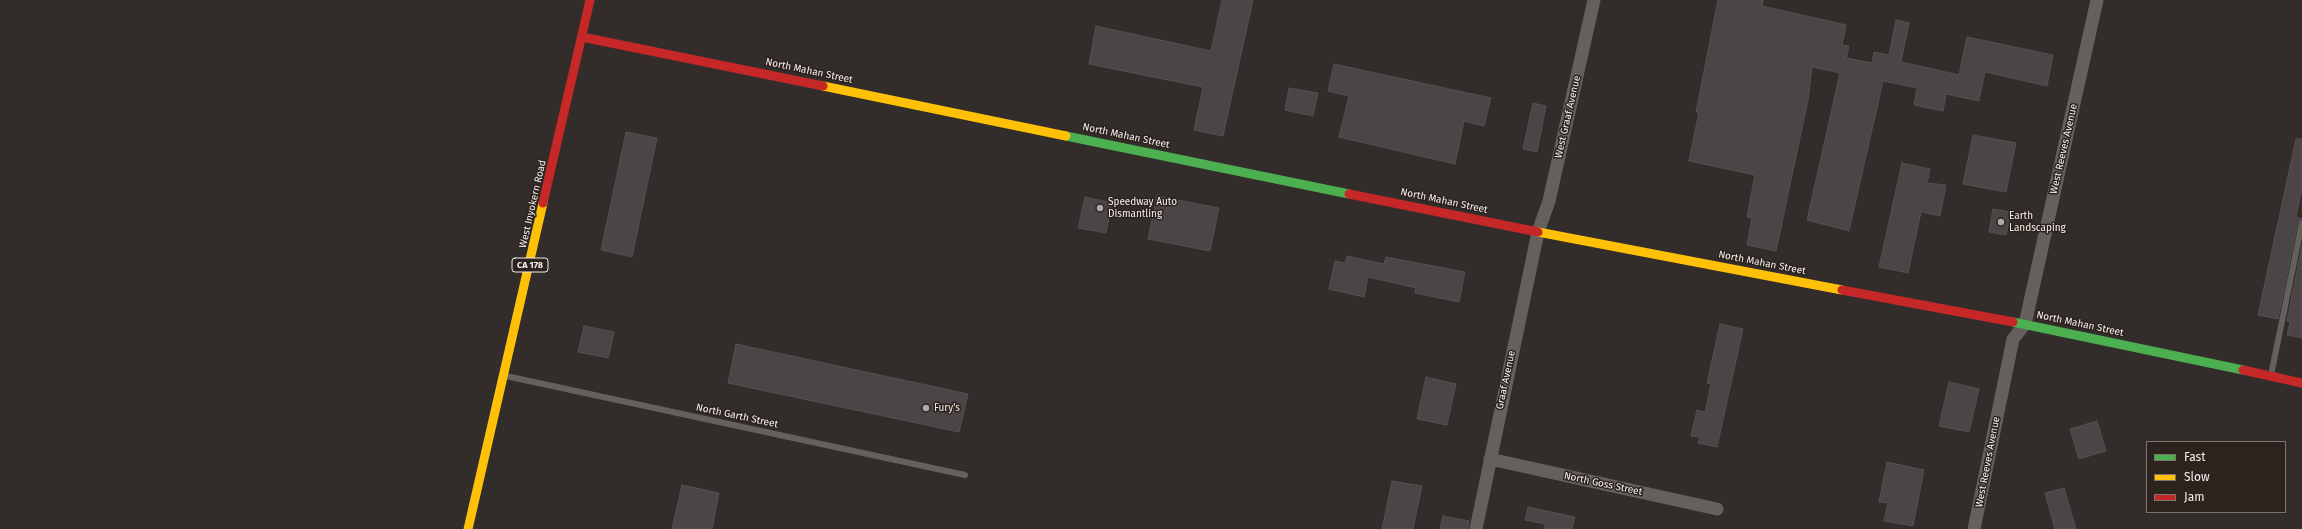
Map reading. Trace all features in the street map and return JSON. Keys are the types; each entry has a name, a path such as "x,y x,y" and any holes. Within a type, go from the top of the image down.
{"street":[{"name":"West Inyokern Road","path":"468,529 590,0"},
{"name":"West Graaf Avenue","path":"1538,232 1549,200 1594,0"},
{"name":"West Reeves Avenue","path":"1974,529 2013,339 2025,324 2097,0"},
{"name":"North Mahan Street","path":"582,36 1538,232 2025,324 2271,377 2302,382"},
{"name":"Graaf Avenue","path":"1476,529 1538,232"},
{"name":"North Goss Street","path":"1490,460 1717,509"}],"lane":[{"path":"2271,377 2302,223"},
{"name":"North Garth Street","path":"504,376 965,475"}],"building":[{"path":"1222,0 1253,0 1223,136 1194,130 1203,87 1089,64 1096,26 1211,51"},
{"path":"1718,0 1763,0 1762,6 1846,25 1842,45 1849,46 1846,58 1872,63 1874,52 1889,55 1896,20 1909,23 1901,62 1959,75 1967,37 2053,55 2047,86 1985,72 1979,101 1946,94 1943,111 1914,105 1917,88 1883,81 1849,231 1807,220 1840,73 1812,67 1808,100 1776,251 1747,245 1752,218 1747,217 1755,175 1689,161 1699,112 1696,112"},
{"path":"1334,64 1491,98 1484,126 1464,121 1455,164 1339,137 1349,96 1328,91"},
{"path":"1289,88 1318,93 1313,116 1285,110"},
{"path":"1533,103 1546,106 1537,152 1523,149"},
{"path":"626,132 657,138 632,257 601,250"},
{"path":"1973,135 2016,143 2006,192 1963,184"},
{"path":"2296,139 2302,139 2302,188 2296,217 2302,219 2298,222 2278,319 2258,315"},
{"path":"1902,163 1930,169 1927,183 1946,185 1940,216 1921,212 1908,273 1879,267"},
{"path":"1157,196 1219,208 1210,251 1148,239"},
{"path":"1085,197 1112,203 1106,233 1078,228"},
{"name":"Earth Landscaping","path":"1993,209 2012,212 2006,235 1989,232"},
{"path":"2302,246 2302,338 2287,335 2290,322 2287,321"},
{"path":"1347,256 1384,264 1386,257 1465,272 1459,302 1415,293 1416,288 1368,277 1364,297 1329,289 1335,261 1345,263"},
{"path":"1720,324 1743,329 1717,447 1698,443 1700,437 1691,436 1697,410 1705,412 1711,384 1707,383"},
{"path":"584,326 614,332 608,358 578,352"},
{"path":"736,344 968,394 959,432 728,383"},
{"path":"1426,377 1456,384 1447,425 1417,419"},
{"path":"1949,382 1979,389 1969,432 1939,426"},
{"path":"2097,421 2106,451 2079,459 2070,429"},
{"path":"1887,462 1924,470 1913,526 1884,521 1888,503 1879,502"},
{"path":"1392,481 1422,486 1413,529 1382,529"},
{"path":"682,485 719,493 712,529 672,529"},
{"path":"2064,488 2076,529 2055,529 2045,493"},
{"path":"1528,507 1575,517 1572,529 1544,529 1545,524 1525,520"},
{"path":"1443,516 1469,521 1468,529 1440,529"}],"traffic: fast":[{"path":"1066,136 1349,194"},
{"path":"2013,322 2243,370"}],"traffic: slow":[{"path":"823,86 1066,136"},
{"path":"468,529 543,203"},
{"path":"1538,232 1842,290"}],"traffic: jam":[{"path":"543,203 590,0"},
{"path":"582,37 823,86"},
{"path":"1349,194 1538,232"},
{"path":"1842,290 2013,322"},
{"path":"2243,370 2302,383"}],"place":[{"name":"Speedway Auto Dismantling","path":"1100,208"},
{"name":"Earth Landscaping","path":"2001,222"},
{"name":"Fury's","path":"926,408"}]}
